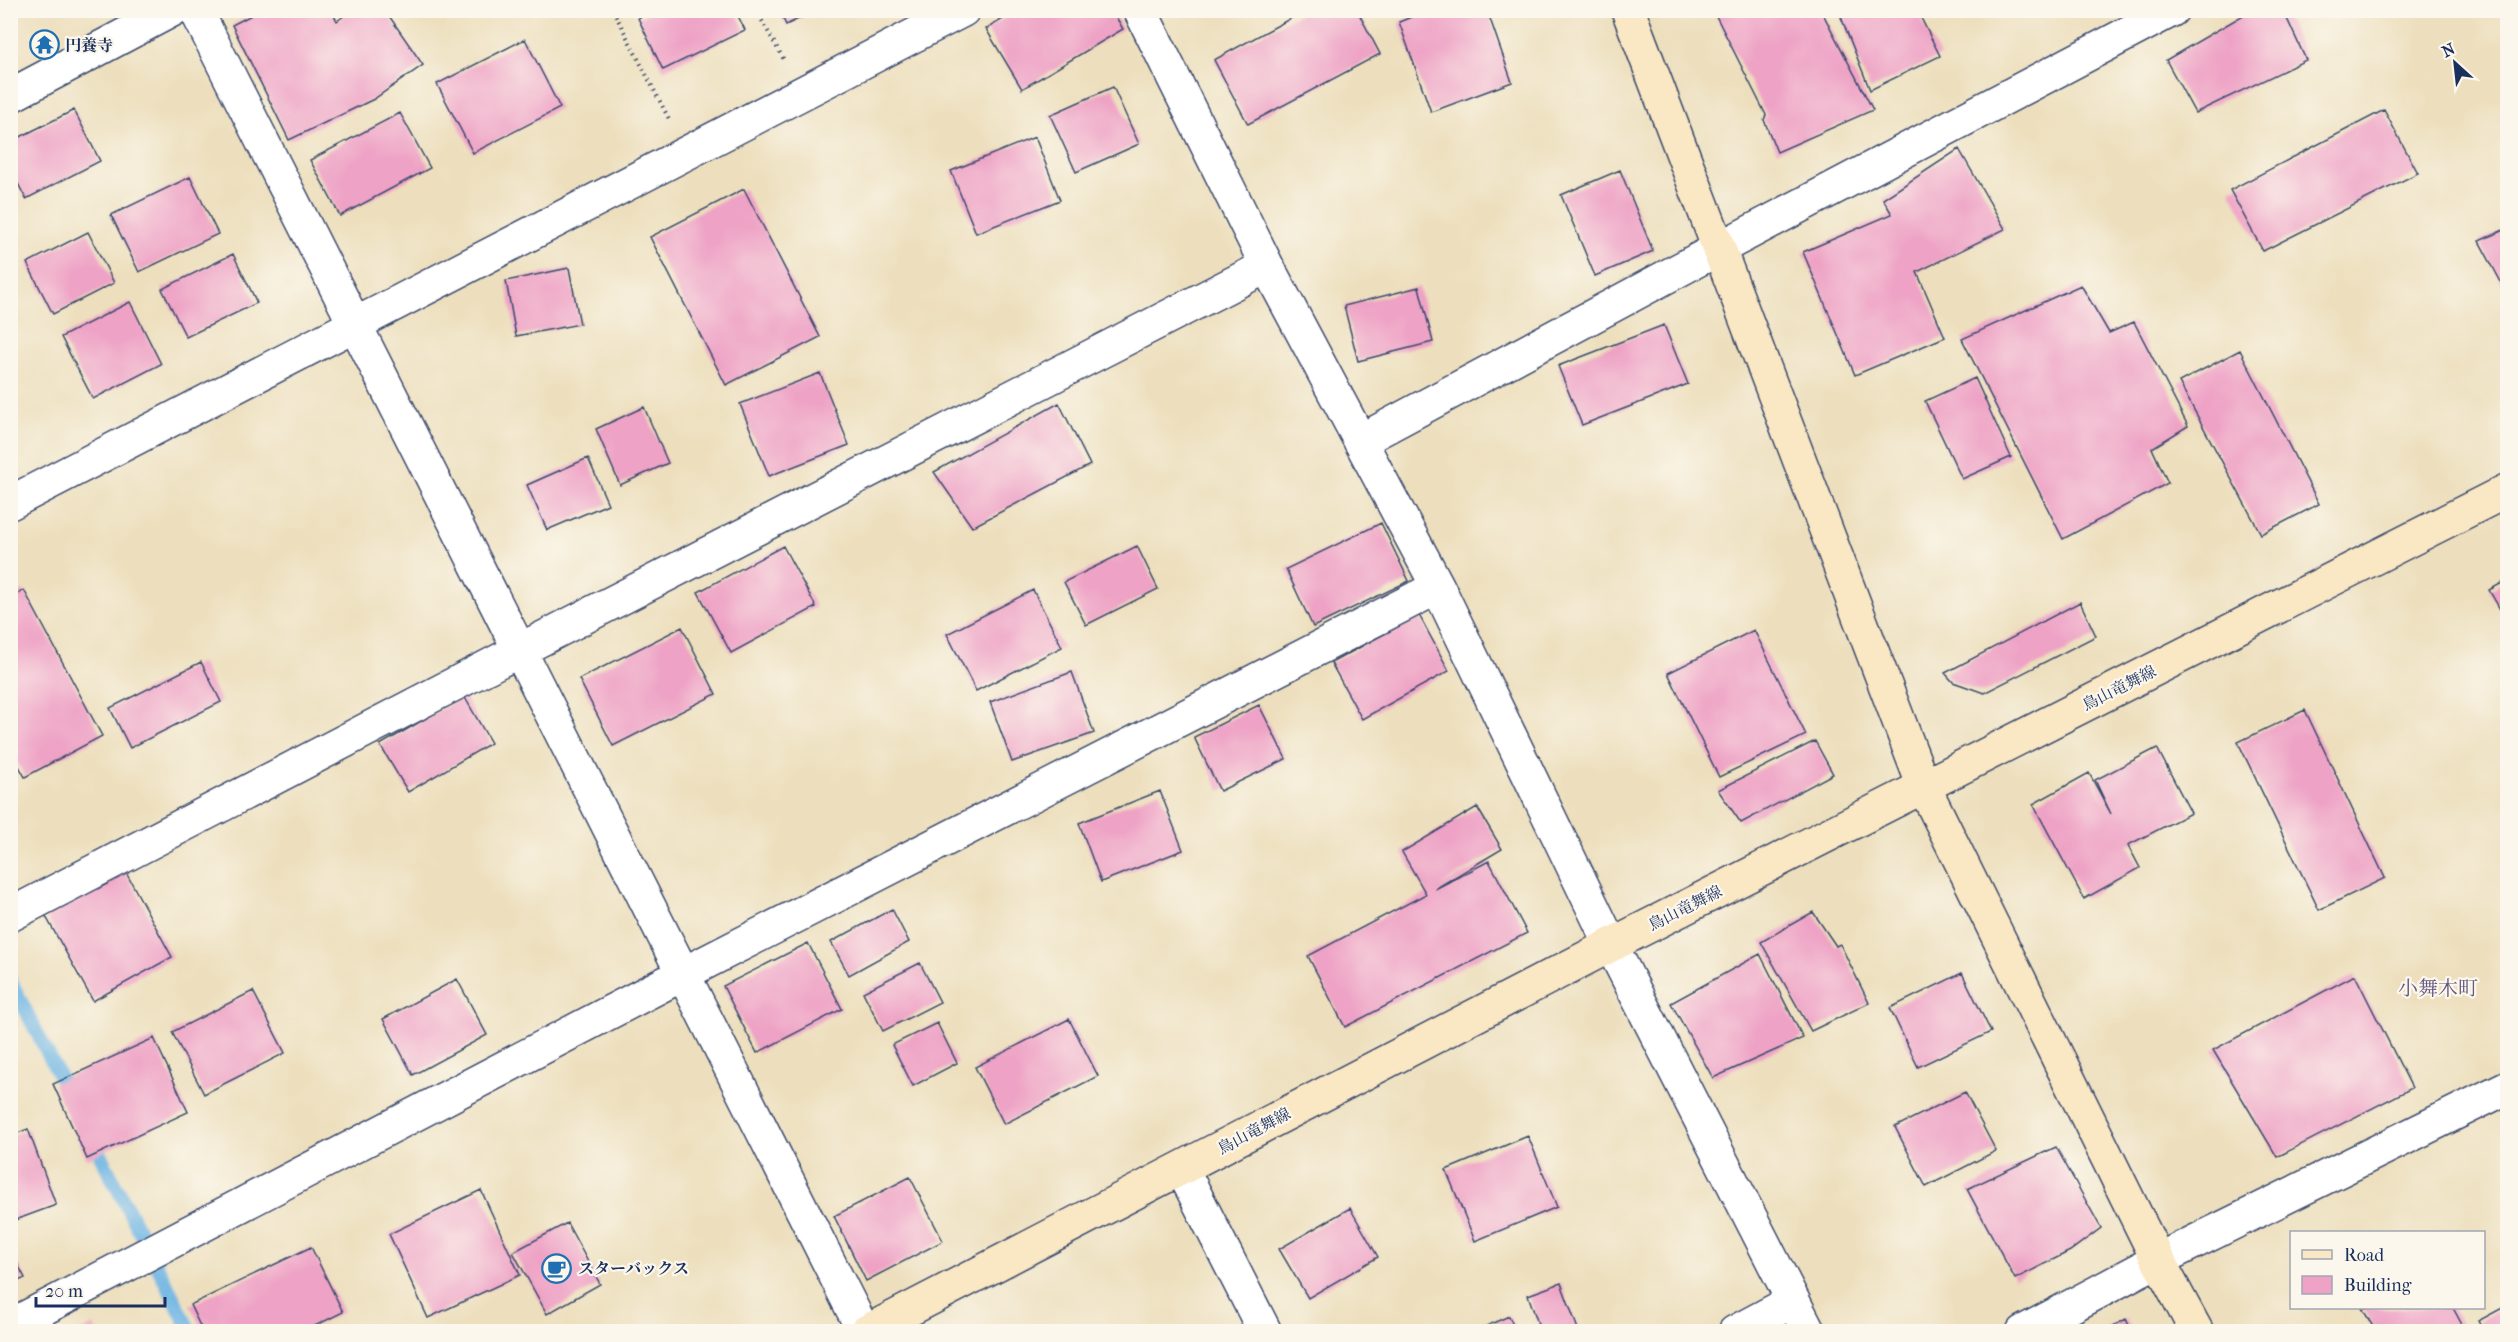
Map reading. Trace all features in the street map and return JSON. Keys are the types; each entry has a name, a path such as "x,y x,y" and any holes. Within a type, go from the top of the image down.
{"main road":[{"path":"1628,10 1924,787 2158,1260 2197,1332"},
{"name":"鳥山竜舞線","path":"865,1332 1611,945 2508,490"}],"street":[{"path":"10,96 172,10"},
{"path":"196,10 865,1332"},
{"path":"10,503 963,10"},
{"path":"1140,10 1267,266 1438,587 1611,945 1809,1332"},
{"path":"1360,441 2172,10"},
{"path":"10,915 1267,266"},
{"path":"10,1326 683,974 1438,587"},
{"path":"2023,1332 2158,1260 2508,1087"},
{"path":"1182,1169 1265,1332"},
{"path":"1736,1332 1793,1301"}],"path":[{"path":"613,10 687,153"},
{"path":"756,10 803,94"}],"building":[{"path":"261,10 331,10 337,21 352,10 385,10 423,65 374,99 289,140 232,25"},
{"path":"653,10 735,10 745,30 663,70 638,18"},
{"path":"779,10 817,10 786,25"},
{"path":"1018,10 1112,10 1123,29 1022,89 986,29"},
{"path":"1306,10 1357,10 1380,54 1248,124 1214,60"},
{"path":"1378,10 1394,10 1382,17"},
{"path":"1429,10 1487,10 1512,82 1431,112 1399,22"},
{"path":"1713,10 1821,10 1873,110 1777,152 1764,120 1766,115"},
{"path":"1854,10 1917,10 1940,56 1870,90 1841,17"},
{"path":"2252,10 2283,10 2306,60 2195,113 2166,60"},
{"path":"525,39 560,108 473,153 437,84"},
{"path":"1113,87 1139,144 1076,172 1050,115"},
{"path":"74,110 100,161 26,199 10,168 10,142"},
{"path":"2384,110 2418,173 2263,251 2230,190"},
{"path":"400,113 430,168 340,216 310,160"},
{"path":"1035,137 1060,200 976,233 951,171"},
{"path":"1959,149 2005,229 1917,272 1945,337 1855,375 1803,252 1892,214 1883,199"},
{"path":"1620,170 1653,251 1595,276 1561,195"},
{"path":"190,177 218,234 139,272 111,215"},
{"path":"744,189 820,337 726,385 650,237"},
{"path":"2508,228 2508,295 2479,241"},
{"path":"88,232 114,283 53,314 27,263"},
{"path":"233,254 257,303 186,337 162,289"},
{"path":"569,268 580,324 516,336 506,281"},
{"path":"2081,285 2109,333 2134,322 2188,426 2152,448 2168,483 2063,539 1962,339"},
{"path":"1419,287 1433,342 1358,361 1344,306"},
{"path":"130,302 161,364 93,399 61,337"},
{"path":"1664,325 1688,384 1582,425 1558,366"},
{"path":"2240,350 2319,504 2261,534 2179,382"},
{"path":"820,373 849,445 769,476 740,404"},
{"path":"1975,378 2011,457 1962,479 1925,401"},
{"path":"1059,403 1090,465 972,527 934,472"},
{"path":"644,407 668,463 620,485 596,429"},
{"path":"588,458 608,504 547,530 527,485"},
{"path":"1381,523 1409,581 1313,627 1286,569"},
{"path":"783,546 816,607 731,653 698,592"},
{"path":"1137,546 1158,589 1086,625 1064,582"},
{"path":"2508,580 2508,623 2489,590"},
{"path":"24,590 102,736 25,777 10,750 10,598"},
{"path":"1033,590 1062,647 976,691 947,634"},
{"path":"2080,602 2096,636 1984,693 1953,682 1945,673"},
{"path":"1419,615 1449,671 1362,719 1331,663"},
{"path":"682,627 716,694 613,746 579,679"},
{"path":"1754,630 1806,735 1719,777 1668,673"},
{"path":"201,662 221,702 130,748 110,708"},
{"path":"1072,672 1094,733 1012,762 990,702"},
{"path":"464,696 491,743 408,792 380,745"},
{"path":"1259,705 1286,759 1220,791 1194,737"},
{"path":"2305,710 2385,878 2319,910 2238,742"},
{"path":"1815,741 1833,774 1741,823 1718,790"},
{"path":"2157,748 2191,813 2128,845 2140,868 2084,899 2033,804 2089,773 2111,814 2095,780"},
{"path":"1160,791 1183,850 1101,882 1079,823"},
{"path":"1477,807 1502,849 1435,889 1489,861 1527,933 1345,1027 1308,956 1426,894 1402,852"},
{"path":"124,869 172,957 93,1001 44,913"},
{"path":"892,909 909,942 849,975 831,942"},
{"path":"1813,912 1836,946 1840,944 1869,1003 1811,1031 1761,942"},
{"path":"808,943 842,1009 757,1053 723,986"},
{"path":"1760,954 1803,1038 1713,1078 1671,1003"},
{"path":"920,963 940,1002 883,1031 863,992"},
{"path":"1962,973 1991,1032 1918,1067 1890,1008"},
{"path":"2355,975 2412,1088 2277,1157 2213,1050"},
{"path":"457,979 487,1035 413,1075 383,1019"},
{"path":"253,991 285,1053 204,1094 172,1032"},
{"path":"1069,1019 1098,1076 1004,1124 975,1067"},
{"path":"937,1023 957,1063 913,1086 892,1045"},
{"path":"154,1038 188,1112 87,1159 53,1084"},
{"path":"1965,1092 1996,1151 1926,1187 1895,1127"},
{"path":"28,1129 56,1205 10,1222 10,1136"},
{"path":"1528,1136 1557,1207 1475,1241 1446,1170"},
{"path":"2056,1147 2101,1228 2070,1251 2015,1279 1967,1189"},
{"path":"910,1177 943,1241 866,1281 834,1216"},
{"path":"481,1190 520,1275 428,1318 389,1234"},
{"path":"1350,1208 1378,1257 1308,1298 1279,1249"},
{"name":"スターバックス","path":"567,1223 600,1284 547,1314 513,1252"},
{"path":"311,1247 343,1312 303,1332 203,1332 190,1305"},
{"path":"10,1250 25,1278 10,1285"},
{"path":"1561,1283 1579,1332 1541,1332 1528,1295"},
{"path":"2508,1305 2508,1332 2484,1332 2478,1321"},
{"path":"2363,1309 2454,1309 2466,1332 2376,1332"},
{"path":"1509,1316 1516,1332 1473,1332"},
{"path":"2126,1319 2132,1332 2102,1332"},
{"path":"94,1325 97,1332 79,1332"}],"waterway":[{"path":"10,980 69,1095"},
{"path":"92,1139 191,1332"}],"place":[{"name":"円養寺","path":"44,45"},
{"name":"スターバックス","path":"557,1268"}],"district":[{"name":"小舞木町","path":"2438,988"}]}
